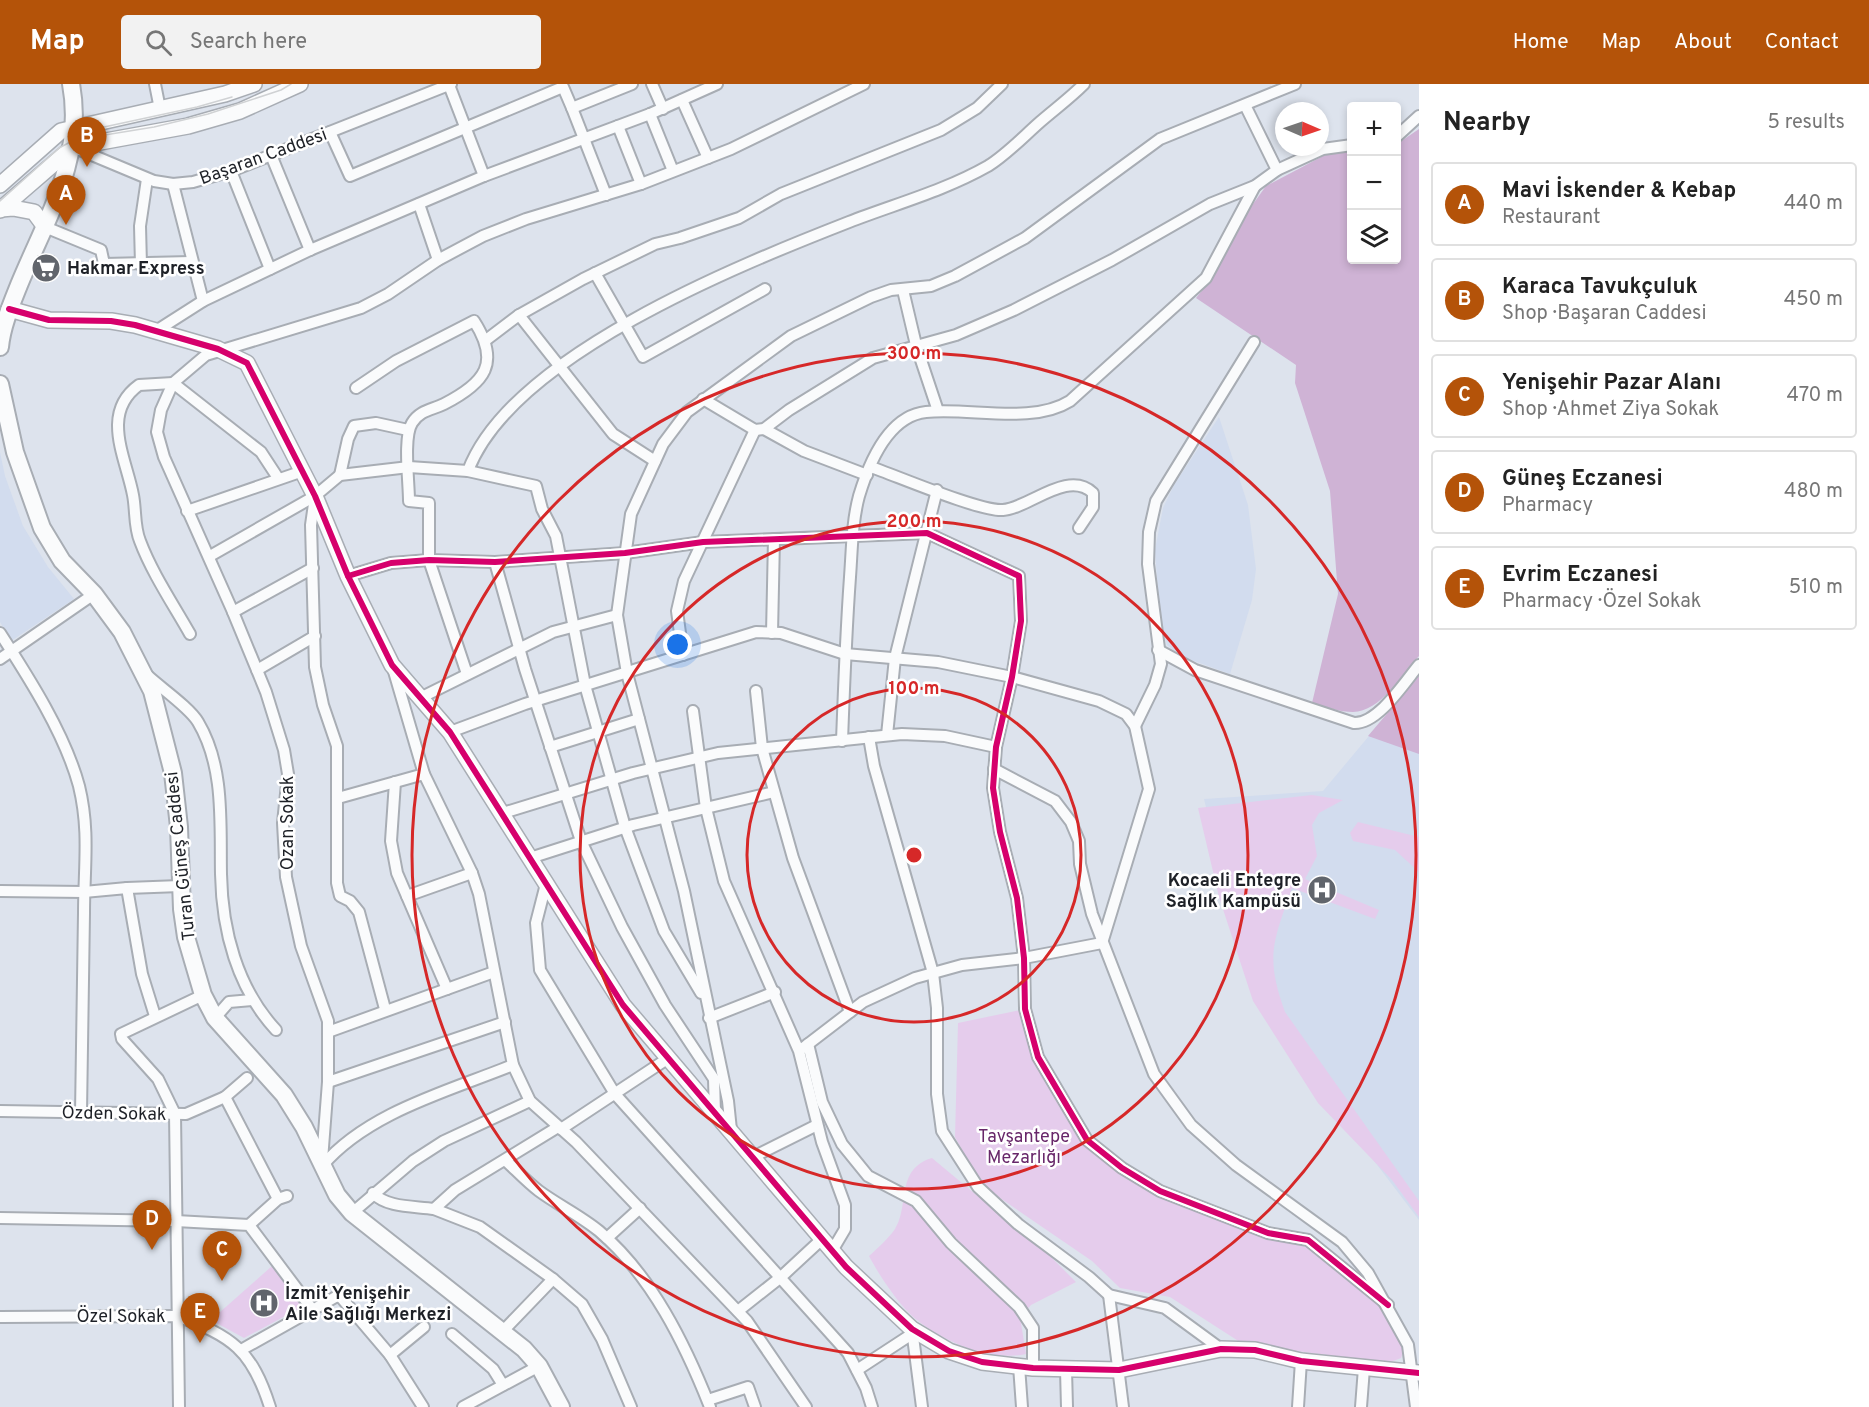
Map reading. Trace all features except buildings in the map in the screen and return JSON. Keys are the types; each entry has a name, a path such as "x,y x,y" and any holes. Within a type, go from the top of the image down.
{"main road":[{"path":"0,347 2,326 45,227 73,147 75,126 71,84"},
{"name":"Turan Güneş Caddesi","path":"0,384 2,412 27,492 42,528 62,561 94,594 122,632 145,674 159,715 173,773 179,827 180,886 186,937 203,995 215,1018 284,1095 304,1127 338,1195 352,1213 378,1237 525,1349 539,1366 561,1407"}],"street":[{"path":"155,84 160,109"},
{"path":"0,185 53,136 75,126 160,109 224,89 254,84"},
{"path":"0,209 73,147 188,126 257,104 300,84"},
{"path":"450,84 484,176"},
{"name":"Başaran Caddesi","path":"73,147 147,179 173,184 193,183 231,171 330,132 431,88 450,84"},
{"path":"572,108 632,84"},
{"path":"652,84 663,108"},
{"path":"156,331 203,301 310,250 484,176 651,114 717,84"},
{"path":"173,383 206,354 332,319 361,308 388,294 438,260 504,226 641,184 708,158 745,143 864,84"},
{"path":"486,340 519,315 595,273 656,244 739,218 781,194 941,130 977,108 1002,84"},
{"path":"468,471 479,443 499,418 523,393 558,366 625,326 764,257 942,187 989,165 1084,84"},
{"path":"731,1131 728,1101 684,891 627,673 617,615 634,505 655,460 674,428 703,399 791,336 852,304 883,292 931,286 983,262 1038,228 1160,139 1296,84"},
{"path":"330,132 350,176 562,86 586,138 606,195"},
{"path":"682,100 708,158"},
{"path":"1245,105 1277,170"},
{"path":"651,114 673,171"},
{"path":"1401,132 1419,116"},
{"path":"618,126 641,184"},
{"path":"683,655 677,611 684,581 760,429 859,365 885,353 956,335 1014,310 1112,260 1210,204 1255,186 1277,170 1332,146 1347,145"},
{"path":"271,155 310,250"},
{"path":"231,171 270,269"},
{"path":"141,265 140,226 147,179"},
{"path":"173,184 191,262 203,301"},
{"path":"842,741 853,535 859,496 869,471 898,422 918,413 938,411 1042,412 1061,407 1206,278 1255,186"},
{"path":"419,204 438,260"},
{"path":"0,209 13,208 34,212 45,227 101,250 104,264 141,265 191,262"},
{"path":"595,273 643,357 765,289"},
{"path":"903,290 916,345 938,411"},
{"path":"9,309 49,320 122,322 237,355 252,368 315,496 348,576 392,665 424,774 472,873 479,894 513,1065 530,1101 640,1208 738,1311 806,1407"},
{"path":"519,315 614,434 655,460"},
{"path":"356,388 396,361 474,321 486,340 487,366 477,381 445,404 424,412 414,420 408,430 409,501 429,503 429,560 466,674"},
{"path":"1135,726 1157,679 1161,664 1148,564 1149,532 1154,508 1168,479 1254,342"},
{"path":"190,634 138,538 135,507 120,450 118,428 122,401 133,389 145,383 173,383 261,452 278,478"},
{"name":"Ozan Sokak","path":"173,383 161,410 157,432 160,448 210,556 256,670 284,750 288,774 283,823 286,877 301,946 328,1021 328,1082 322,1166"},
{"path":"703,399 804,451 1000,510 1025,503 1056,489 1074,485 1086,487 1093,492 1093,507 1079,528"},
{"path":"340,475 348,439 354,426 376,423 408,430"},
{"path":"210,556 315,496 340,475 409,467 468,471 538,488 542,509 556,536 585,685 625,827 664,931 706,1002"},
{"path":"188,511 303,471"},
{"path":"887,735 894,658 937,490"},
{"path":"315,496 311,525 317,679 337,746 338,891 359,912 385,1009"},
{"path":"348,576 391,563 429,560 495,562 625,553 703,542 927,533 1019,576 1021,621 1012,677 996,747 993,788 998,821 1017,898 1024,958 1025,1009 1038,1057 1087,1140 1122,1168 1160,1191 1268,1233 1308,1240 1388,1305"},
{"path":"772,633 774,539"},
{"path":"495,562 518,648 581,841 622,927 665,1005 714,1079 715,1113"},
{"path":"232,612 313,568"},
{"path":"0,659 94,594"},
{"path":"420,698 518,648 572,627 617,615"},
{"path":"450,732 536,700 756,632 781,633 845,654 947,664 1012,677 1114,706 1126,714 1135,726 1149,789 1102,943"},
{"path":"0,633 63,744 79,786 88,835 84,892 81,1113"},
{"path":"256,670 315,636"},
{"path":"1158,650 1195,670 1354,723 1363,723 1376,715 1419,665"},
{"path":"392,665 450,732 623,1005 827,1245 912,1331 949,1351 971,1358 1026,1367 1119,1370 1221,1348 1254,1350 1301,1361 1416,1373"},
{"path":"145,674 198,721 217,772 221,877 230,946 252,999 276,1030"},
{"path":"756,691 762,748 793,858 850,1012"},
{"path":"693,711 706,808 724,881 775,992 804,1048 822,1102 842,1144 868,1176 916,1201 951,1243 1019,1307 1033,1328 1022,1407"},
{"path":"550,747 639,719"},
{"path":"503,813 612,779 699,757 762,748 887,735 945,736 996,747"},
{"path":"868,737 874,766 933,973 937,1008 937,1094 942,1131 978,1187 1018,1224 1089,1276 1109,1295 1165,1308 1221,1348"},
{"path":"994,769 1055,801 1071,822 1079,841 1086,897 1154,1074 1191,1125 1236,1165 1341,1242 1368,1273 1388,1305 1408,1345 1416,1373 1416,1407"},
{"path":"338,798 424,774"},
{"path":"395,782 391,841 397,873 447,989"},
{"path":"530,858 625,827 774,792"},
{"path":"406,896 472,873"},
{"path":"546,884 536,923 540,970 615,1094 848,1353 872,1407"},
{"path":"0,891 84,892 180,886"},
{"path":"126,888 142,974 155,1016"},
{"path":"804,1048 863,1002 915,978 962,965 1024,958 1102,943"},
{"path":"328,1032 385,1009 494,972"},
{"path":"709,1018 775,992"},
{"path":"179,1407 175,1114 158,1079 121,1036 123,1031 203,995"},
{"path":"215,1018 229,1002 252,999"},
{"path":"328,1082 505,1022"},
{"path":"738,1311 845,1229 845,1204 835,1183 818,1125 804,1048"},
{"path":"434,1209 455,1190 560,1128 667,1059"},
{"path":"322,1166 337,1148 391,1115 513,1065"},
{"name":"Özden Sokak","path":"0,1111 175,1114 195,1112 225,1097 247,1078"},
{"path":"0,1218 176,1221 249,1225 282,1197 225,1097"},
{"path":"352,1213 412,1161 444,1141 530,1101"},
{"path":"753,1157 818,1125"},
{"path":"505,1160 538,1190 607,1238 645,1281 697,1373 709,1403 748,1387 755,1407"},
{"path":"373,1193 379,1199 391,1204 434,1209 480,1227 553,1279 582,1304 602,1339 631,1407"},
{"path":"607,1238 640,1208"},
{"path":"249,1225 312,1310"},
{"path":"503,1331 553,1279"},
{"path":"241,1350 339,1295 390,1355 423,1407"},
{"path":"1109,1295 1123,1407"},
{"name":"Özel Sokak","path":"0,1317 177,1316 223,1335 241,1350 258,1376 270,1407"},
{"path":"390,1355 415,1337 424,1326"},
{"path":"857,1370 912,1331"},
{"path":"912,1331 922,1407"},
{"path":"452,1334 493,1369 503,1385"},
{"path":"1298,1407 1301,1361"},
{"path":"463,1407 539,1366"},
{"path":"1361,1407 1364,1368"},
{"path":"1066,1370 1067,1407"}],"shaded area":[{"path":"1419,129 1419,656 1382,699 1372,706 1353,712 1312,703 1338,594 1330,491 1295,383 1296,365 1196,298 1212,278 1243,218 1266,186 1323,156 1336,152 1347,152 1347,264 1401,264 1401,141"},
{"path":"1219,417 1248,505 1256,569 1252,600 1230,674 1183,657 1167,645 1160,621 1155,550 1163,508 1174,485"},
{"path":"0,452 5,476 23,526 48,567 74,599 11,641 0,622"},
{"name":"Kocaeli Entegre Sağlık Kampüsü","path":"1419,676 1419,1220 1327,1099 1248,981 1204,799 1323,791"},
{"path":"1419,676 1419,754 1368,736"}],"green space":[{"path":"1312,795 1343,800 1319,813 1312,825 1317,856 1305,879 1379,910 1375,919 1292,888 1280,922 1274,950 1273,963 1279,993 1285,1012 1419,1201 1419,1217 1392,1180 1318,1103 1253,1001 1219,897 1198,808"},
{"path":"1358,822 1419,837 1419,872 1395,850 1353,841 1350,833"},
{"name":"Tavşantepe Mezarlığı","path":"1025,1009 1041,1074 1075,1121 1120,1170 1272,1238 1305,1247 1384,1307 1402,1343 1401,1358 1388,1363 1243,1344 1170,1297 1120,1288 1092,1261 981,1185 955,1137 958,1023"},
{"path":"932,1158 1053,1259 1076,1282 1031,1305 1020,1317 1026,1354 1012,1356 983,1353 940,1336 910,1314 884,1281 869,1256 895,1229 902,1210 908,1179 913,1170 920,1163"},
{"path":"272,1266 302,1307 244,1338 211,1320"}],"tram line":[{"path":"0,201 59,148 74,140 154,127 208,114 281,90 291,84"},
{"path":"104,127 232,97"}],"cycle path":[{"path":"9,309 49,320 111,321 135,325 218,349 247,363 315,496 348,576 392,665 450,732 623,1005 846,1267 912,1329 949,1351 982,1362 1033,1368 1119,1370 1221,1349 1255,1350 1301,1361 1419,1373"},
{"path":"348,576 391,563 429,560 495,562 625,553 703,542 927,533 1019,576 1021,621 1012,677 996,747 993,788 1000,832 1017,898 1024,958 1025,1009 1038,1057 1087,1140 1122,1168 1160,1191 1268,1233 1308,1240 1388,1305"}],"place":[{"name":"Karaca Tavukçuluk","path":"87,167"},
{"name":"Mavi İskender & Kebap","path":"66,225"},
{"name":"Hakmar Express","path":"46,268"},
{"name":"Kocaeli Entegre Sağlık Kampüsü","path":"1322,890"},
{"name":"Güneş Eczanesi","path":"152,1250"},
{"name":"Yenişehir Pazar Alanı","path":"222,1281"},
{"name":"İzmit Yenişehir Aile Sağlığı Merkezi","path":"264,1303"},
{"name":"Evrim Eczanesi","path":"200,1343"}]}
